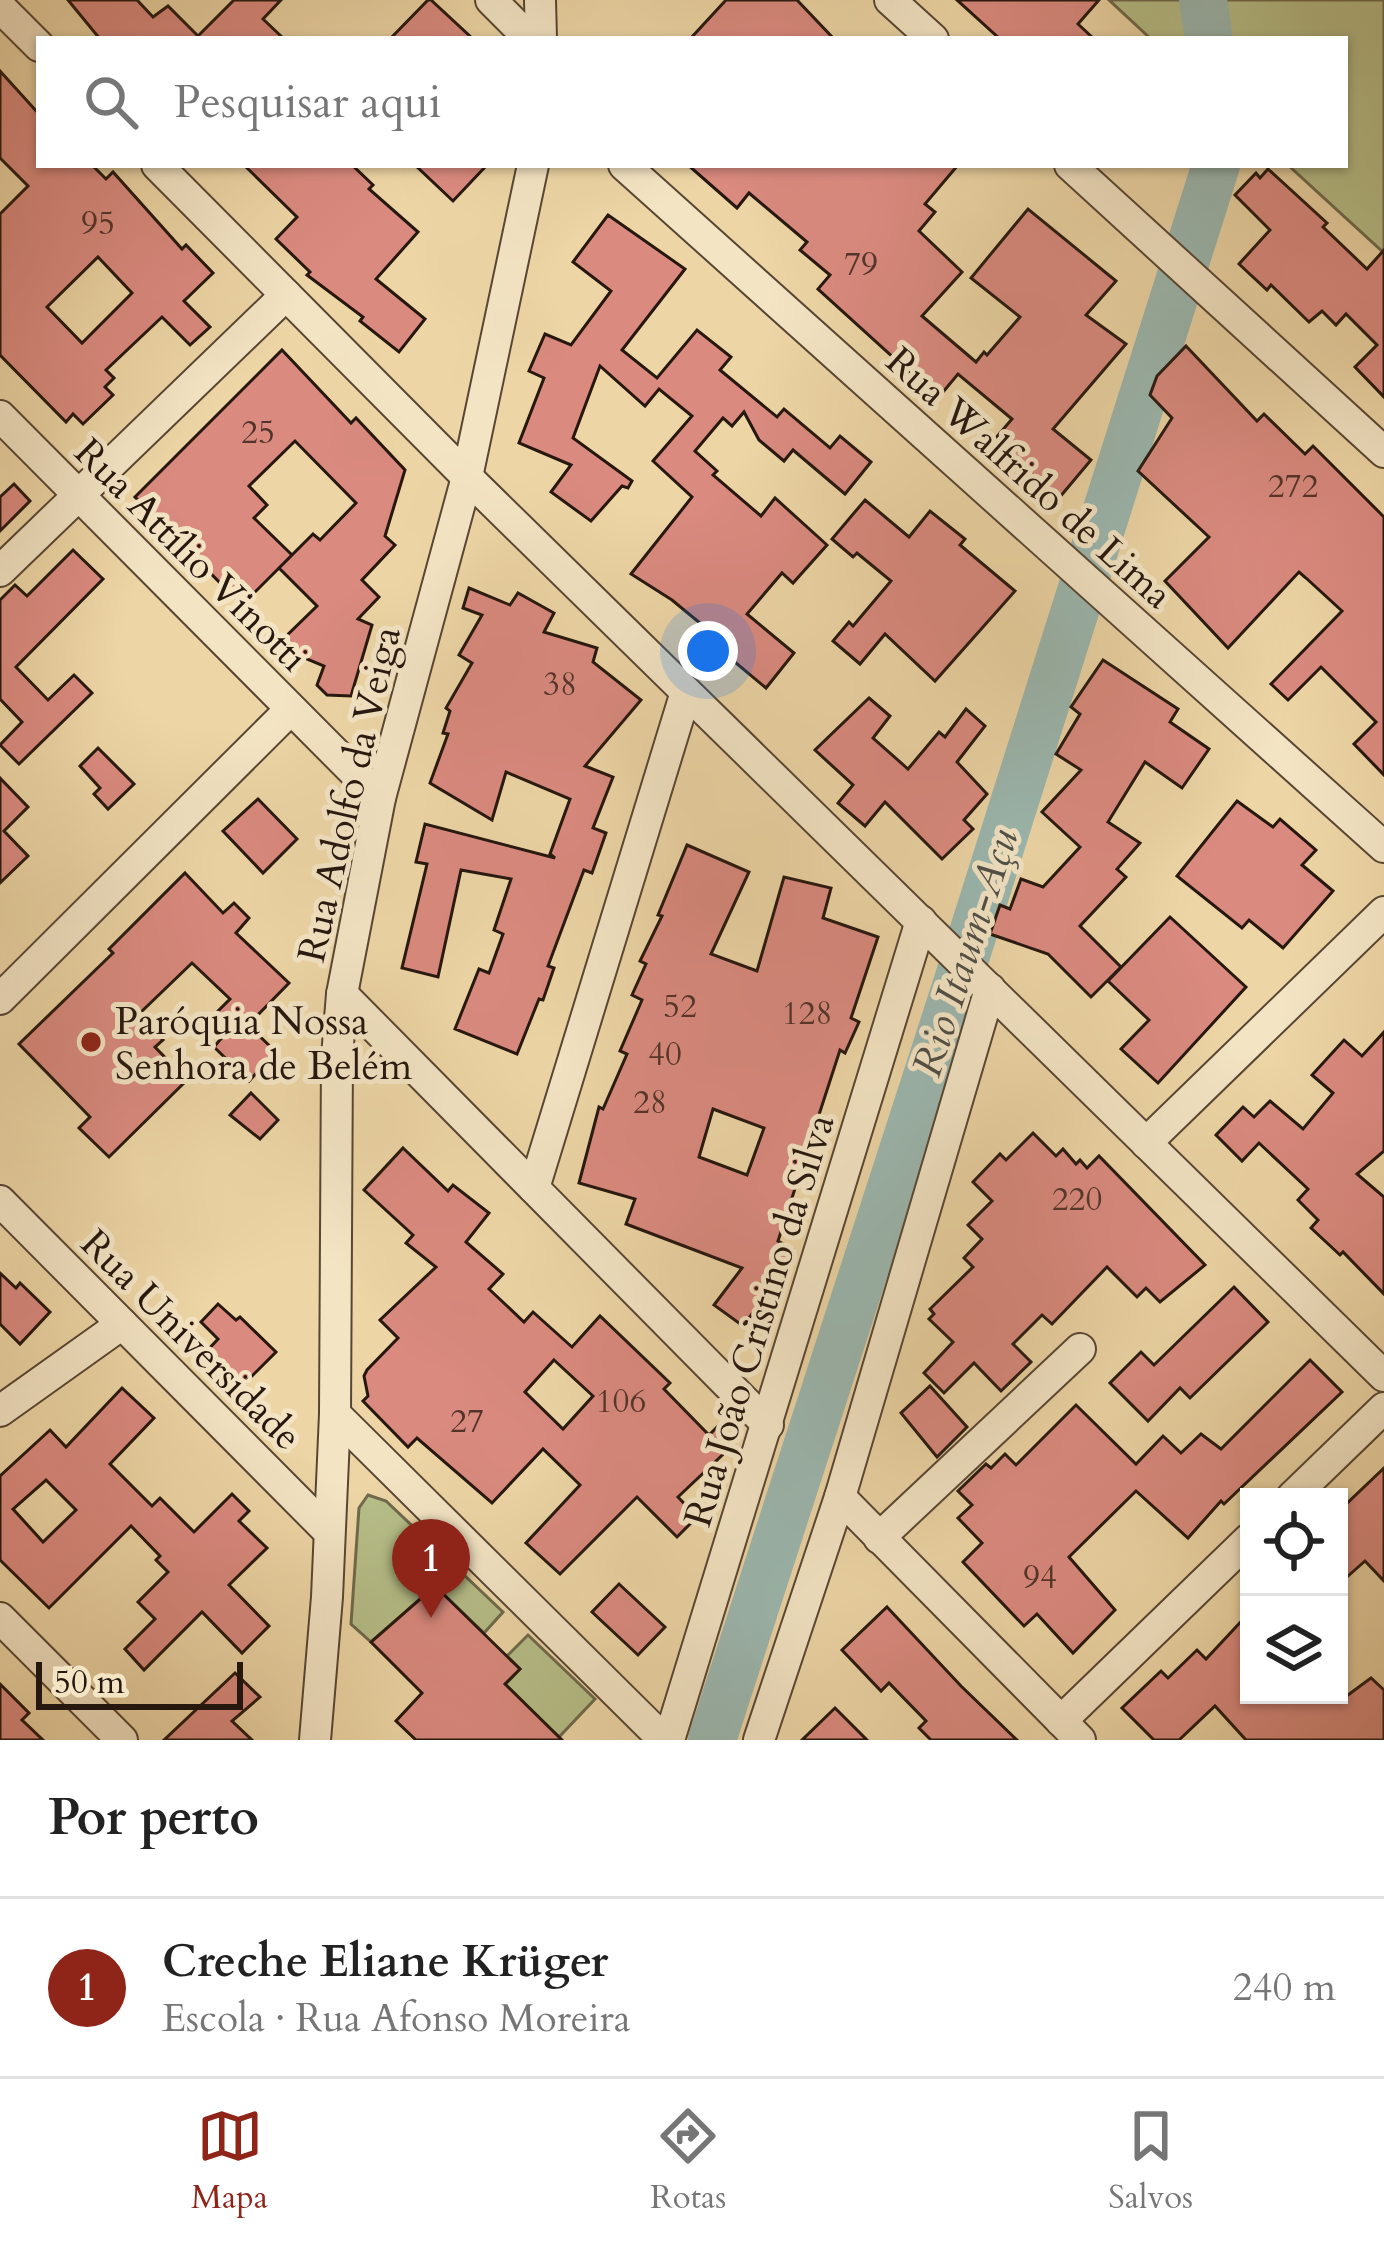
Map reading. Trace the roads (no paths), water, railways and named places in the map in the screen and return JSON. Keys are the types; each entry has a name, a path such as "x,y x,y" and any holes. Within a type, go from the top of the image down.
{"street":[{"path":"491,0 527,36"},
{"path":"540,0 541,36"},
{"path":"890,0 930,36"},
{"path":"0,7 36,43"},
{"path":"160,168 467,478 1384,1376"},
{"name":"Rua Adolfo da Veiga","path":"315,1740 334,1414 337,1057 342,994 380,798 467,478 532,168"},
{"name":"Rua Walfrido de Lima","path":"627,168 1384,847"},
{"path":"1073,168 1384,452"},
{"path":"0,571 286,295"},
{"name":"Rua Attílio Vinotti","path":"0,416 380,798"},
{"path":"534,1188 686,692"},
{"path":"0,999 292,709"},
{"path":"1146,1143 1384,912"},
{"name":"Rua João Cristino da Silva","path":"667,1740 920,921"},
{"path":"759,1740 840,1497 982,982"},
{"path":"342,994 768,1425"},
{"name":"Rua Universidade","path":"0,1202 329,1532"},
{"path":"0,1411 122,1324"},
{"path":"879,1538 1080,1348"},
{"path":"1301,1488 1384,1408"},
{"path":"334,1414 667,1740"},
{"path":"840,1497 1070,1730 1240,1549"},
{"path":"0,1618 122,1740"}],"waterway":[{"name":"Rio Itaum-Açu","path":"1203,0 1209,36"},
{"name":"Rio Itaum-Açu","path":"712,1740 1215,168"}],"place":[{"name":"Paróquia Nossa Senhora de Belém","path":"91,1042"},
{"name":"Creche Eliane Krüger","path":"431,1618"}]}
